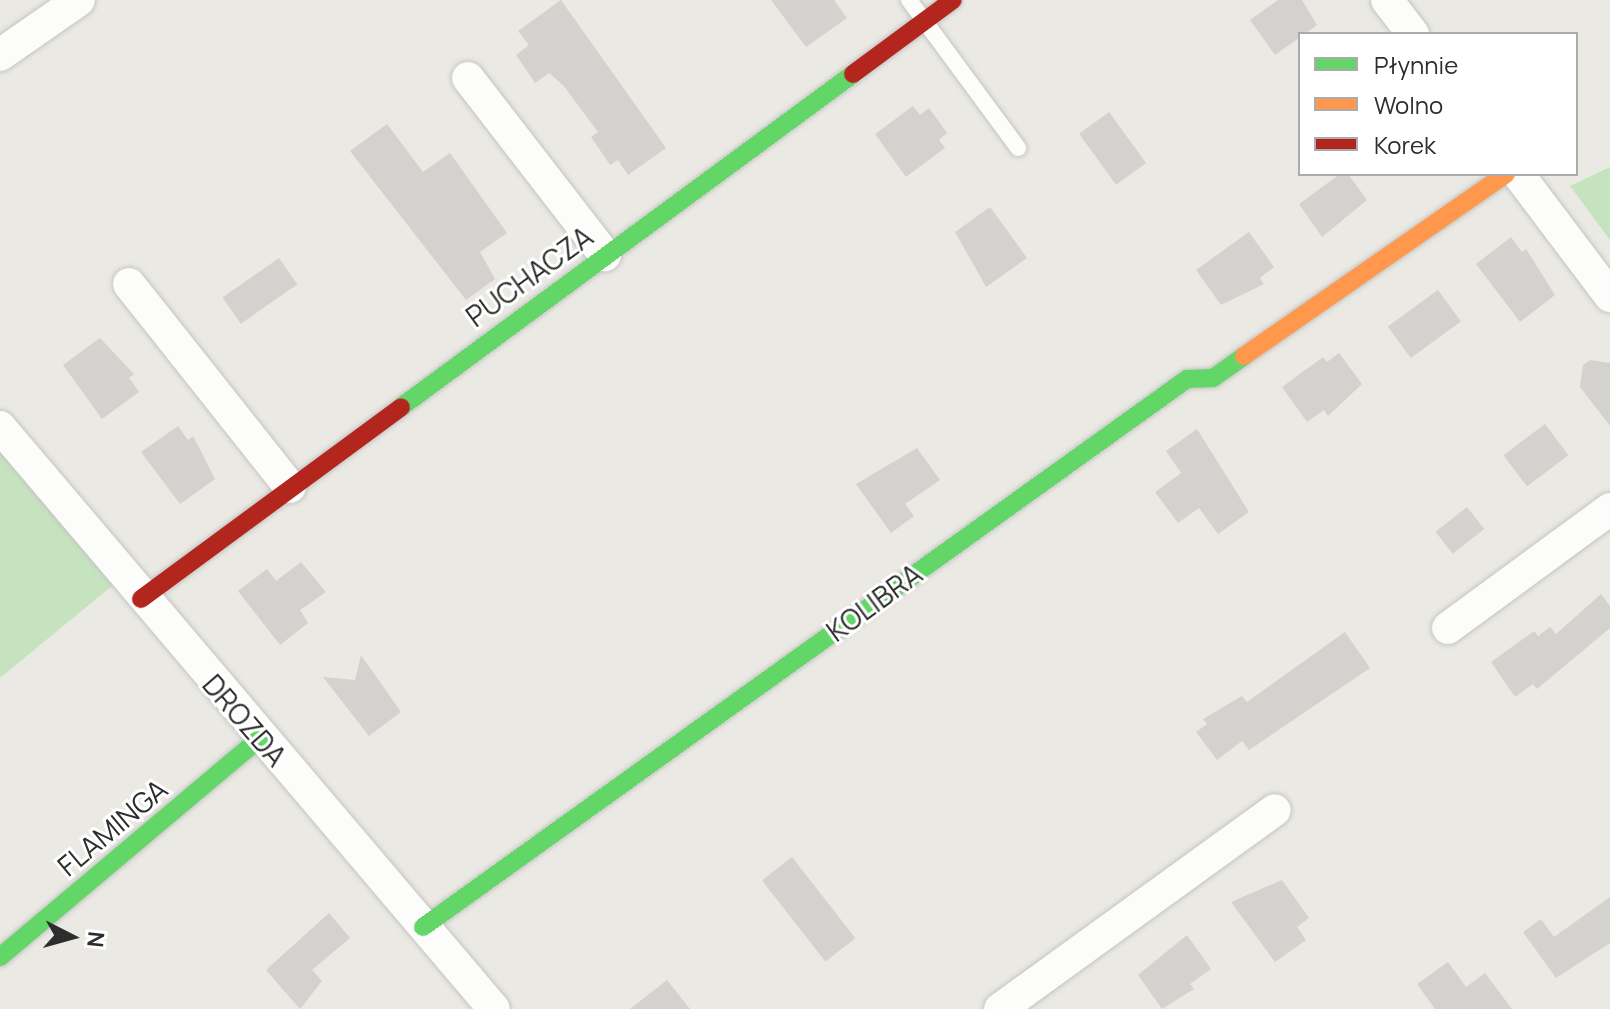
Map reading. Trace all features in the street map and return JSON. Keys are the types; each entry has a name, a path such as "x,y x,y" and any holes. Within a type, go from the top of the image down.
{"street":[{"path":"0,55 79,0"},
{"name":"PUCHACZA","path":"141,599 953,0"},
{"path":"1387,0 1411,32"},
{"path":"468,78 605,255"},
{"name":"KOLIBRA","path":"423,927 1187,379 1213,378 1503,176"},
{"path":"1520,176 1610,296"},
{"path":"129,284 290,487"},
{"name":"DROZDA","path":"0,427 141,599 494,1009"},
{"path":"1448,628 1610,509"},
{"name":"FLAMINGA","path":"0,957 260,738"},
{"path":"1000,1009 1275,810"}],"lane":[{"path":"909,0 1018,148"}],"green space":[{"path":"1610,167 1610,240 1570,186"},
{"path":"0,446 113,585 0,678"}],"building":[{"path":"561,0 666,148 628,175 618,160 610,165 591,137 598,132 563,85 549,73 535,83 516,55 529,45 518,31"},
{"path":"771,0 834,0 847,18 806,47"},
{"path":"1278,0 1302,0 1317,25 1307,32 1298,32 1298,39 1275,55 1250,20"},
{"path":"913,106 920,115 929,108 947,133 939,140 945,148 906,177 875,134"},
{"path":"1109,112 1146,163 1116,185 1079,134"},
{"path":"387,124 423,172 450,153 507,233 480,252 495,279 466,300 350,151"},
{"path":"1337,176 1349,176 1367,200 1322,237 1299,204"},
{"path":"990,207 1027,258 986,287 955,232"},
{"path":"1249,232 1274,267 1260,278 1264,284 1221,305 1196,270"},
{"path":"1511,237 1522,252 1526,249 1555,295 1520,322 1476,264"},
{"path":"279,258 297,284 241,324 222,298"},
{"path":"1438,290 1461,322 1411,358 1388,326"},
{"path":"100,338 134,374 129,378 139,392 102,419 63,365"},
{"path":"1339,353 1362,384 1328,416 1324,410 1307,422 1282,387 1323,357 1327,362"},
{"path":"1590,360 1610,363 1610,426 1580,387 1583,365"},
{"path":"1545,424 1568,455 1527,486 1503,455"},
{"path":"178,426 188,440 193,436 215,479 180,504 141,452"},
{"path":"1197,429 1249,512 1218,534 1199,508 1178,523 1155,492 1181,473 1166,451"},
{"path":"917,448 940,480 905,504 914,516 891,533 856,484"},
{"path":"1467,507 1484,529 1453,554 1435,532"},
{"path":"301,562 326,592 300,610 308,623 280,645 238,591 267,569 276,581"},
{"path":"1601,594 1610,606 1610,628 1537,689 1533,684 1515,697 1491,662 1534,631 1538,636 1550,627 1556,634"},
{"path":"1345,632 1370,668 1249,750 1242,741 1217,760 1196,732 1207,724 1203,719 1242,696 1247,702"},
{"path":"361,655 401,712 369,736 323,677 355,680"},
{"path":"792,857 855,938 825,962 762,880"},
{"path":"1282,880 1309,918 1297,927 1306,940 1275,962 1231,902"},
{"path":"1610,897 1610,943 1556,978 1523,932 1541,919 1554,937"},
{"path":"329,913 350,938 312,970 322,981 300,1009 266,970"},
{"path":"1187,935 1211,969 1190,984 1194,989 1162,1009 1138,975"},
{"path":"1448,962 1466,987 1485,973 1512,1009 1435,1009 1417,984"},
{"path":"667,980 690,1009 630,1009"}],"traffic: fast":[{"path":"401,407 853,74"},
{"path":"423,927 1187,379 1213,378 1244,356"},
{"path":"0,957 260,738"}],"traffic: slow":[{"path":"1244,356 1503,176"}],"traffic: jam":[{"path":"853,74 953,0"},
{"path":"141,599 401,407"}]}
